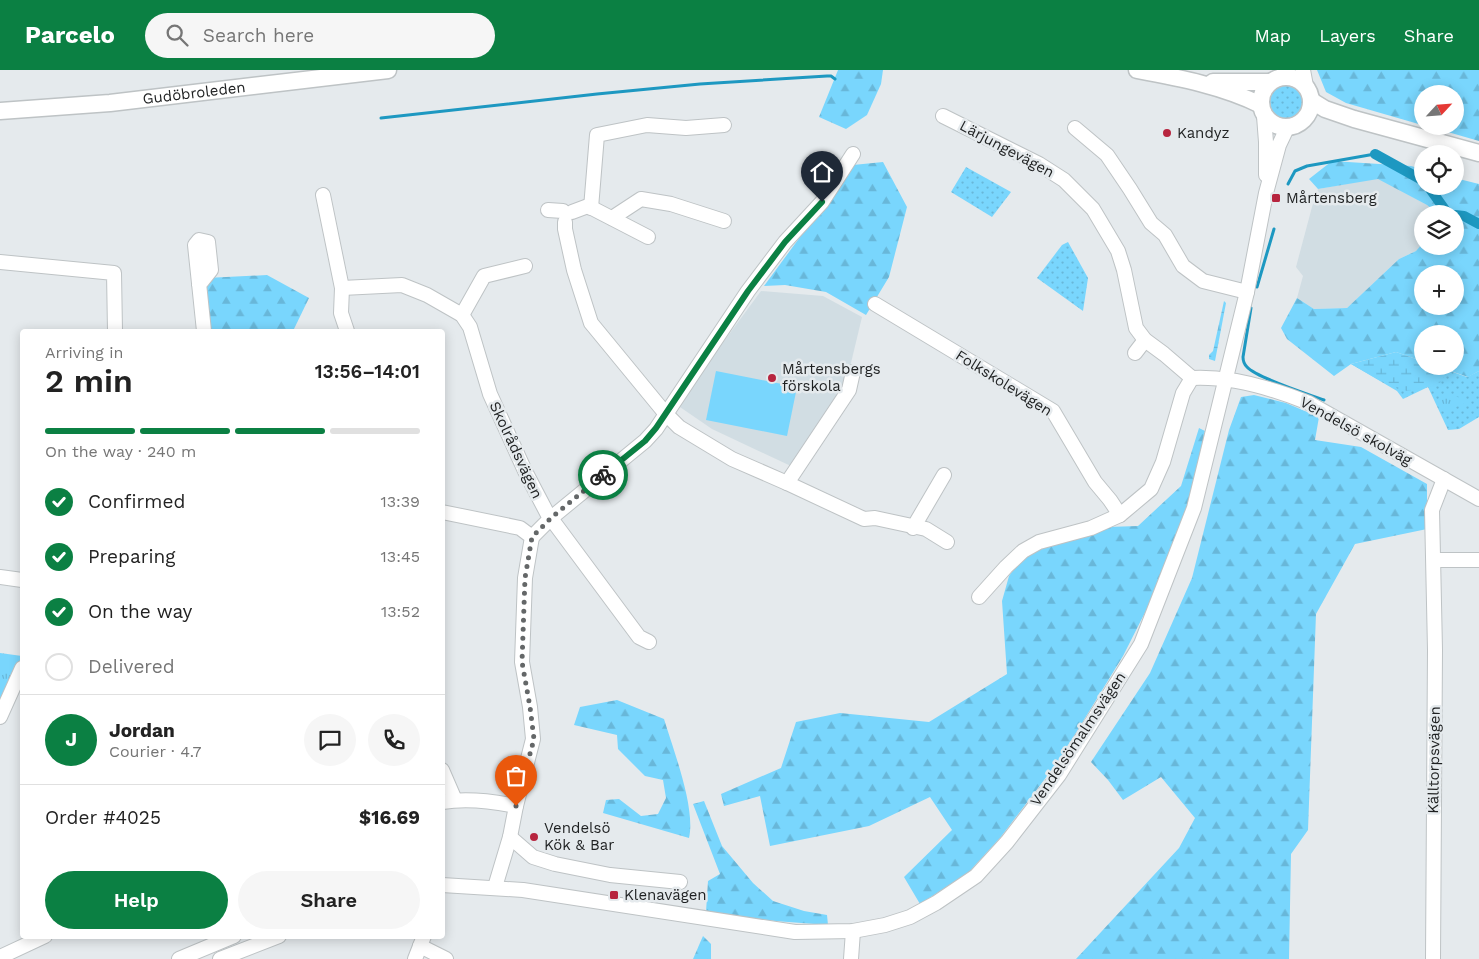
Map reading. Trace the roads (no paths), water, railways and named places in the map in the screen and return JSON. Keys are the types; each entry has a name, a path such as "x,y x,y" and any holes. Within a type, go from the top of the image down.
{"main road":[{"name":"Gudöbroleden","path":"0,111 110,103 388,70"},
{"path":"1137,70 1196,82 1241,96 1263,111 1271,123 1287,128 1296,126 1303,121 1312,108 1307,85"},
{"path":"1263,111 1261,96 1264,89 1279,76"},
{"path":"1196,82 1287,76 1307,85 1325,109 1354,119 1479,153"},
{"path":"1303,121 1354,119"}],"street":[{"name":"Vendelsömalmsvägen","path":"1263,111 1266,142 1266,193"},
{"name":"Lärjungevägen","path":"943,116 1039,164 1064,180 1094,209 1118,251 1124,270 1136,328 1145,340 1192,378"},
{"path":"591,208 597,135 648,125 686,128 724,125"},
{"path":"1075,128 1107,155 1130,189 1144,225 1165,235 1183,266 1203,281 1247,292"},
{"name":"Vendelsömalmsvägen","path":"445,887 495,887 523,890 795,932 853,931 885,925 910,917 936,904 976,876 1007,842 1059,775 1141,644 1194,508 1247,292 1266,193 1279,145 1287,128"},
{"path":"495,887 510,837 516,806 534,739 522,662 525,578 532,537 551,518 645,441 656,428 748,291 785,242 822,202 853,154"},
{"path":"323,195 342,288 341,313 346,329"},
{"path":"612,218 641,199 671,204 724,221"},
{"path":"548,210 567,215 588,206 648,237"},
{"path":"567,215 565,229 574,270 592,323 665,413 679,427 732,459 864,519 876,518 926,530 947,542"},
{"path":"0,262 114,272 115,329"},
{"path":"342,288 402,285 427,295 462,315 484,276 525,266"},
{"path":"199,285 204,329"},
{"name":"Folkskolevägen","path":"875,304 1053,410 1095,482 1120,515"},
{"name":"Skolrådsvägen","path":"462,315 470,327 490,394 524,471 551,518 639,637 649,642"},
{"path":"1135,353 1145,340"},
{"path":"787,483 849,390 853,372"},
{"path":"979,597 1023,550 1039,542 1091,528 1120,515 1139,501 1151,488 1163,462 1183,393 1192,378 1213,377 1226,379"},
{"name":"Vendelsö skolväg","path":"1226,379 1281,392 1309,403 1479,499"},
{"path":"913,528 944,475"},
{"name":"Källtorpsvägen","path":"1433,959 1432,886 1435,746 1432,510 1444,479"},
{"path":"445,513 520,528 532,537"},
{"path":"1434,560 1479,560"},
{"path":"0,577 20,580"},
{"path":"0,717 20,672"},
{"path":"445,783 449,801 491,801 516,806"},
{"path":"510,837 533,857 554,864 610,875 680,882"},
{"path":"851,959 853,931"},
{"path":"179,959 227,939"},
{"path":"220,959 271,939"},
{"path":"0,957 22,942"},
{"path":"420,947 446,959"}],"waterway":[{"path":"381,118 700,84 827,76 835,79"},
{"path":"1288,184 1295,171 1307,166 1375,154"},
{"path":"1375,154 1414,176"},
{"path":"1434,195 1442,205"},
{"path":"1464,216 1479,224"},
{"path":"1257,287 1274,229"},
{"path":"1251,308 1243,357 1246,366 1272,381 1324,400"}],"place":[{"name":"Kandyz","path":"1167,133"},
{"name":"Mårtensberg","path":"1276,198"},
{"name":"Mårtensbergs förskola","path":"772,378"},
{"name":"Vendelsö Kök & Bar","path":"534,837"},
{"name":"Klenavägen","path":"614,895"}]}
